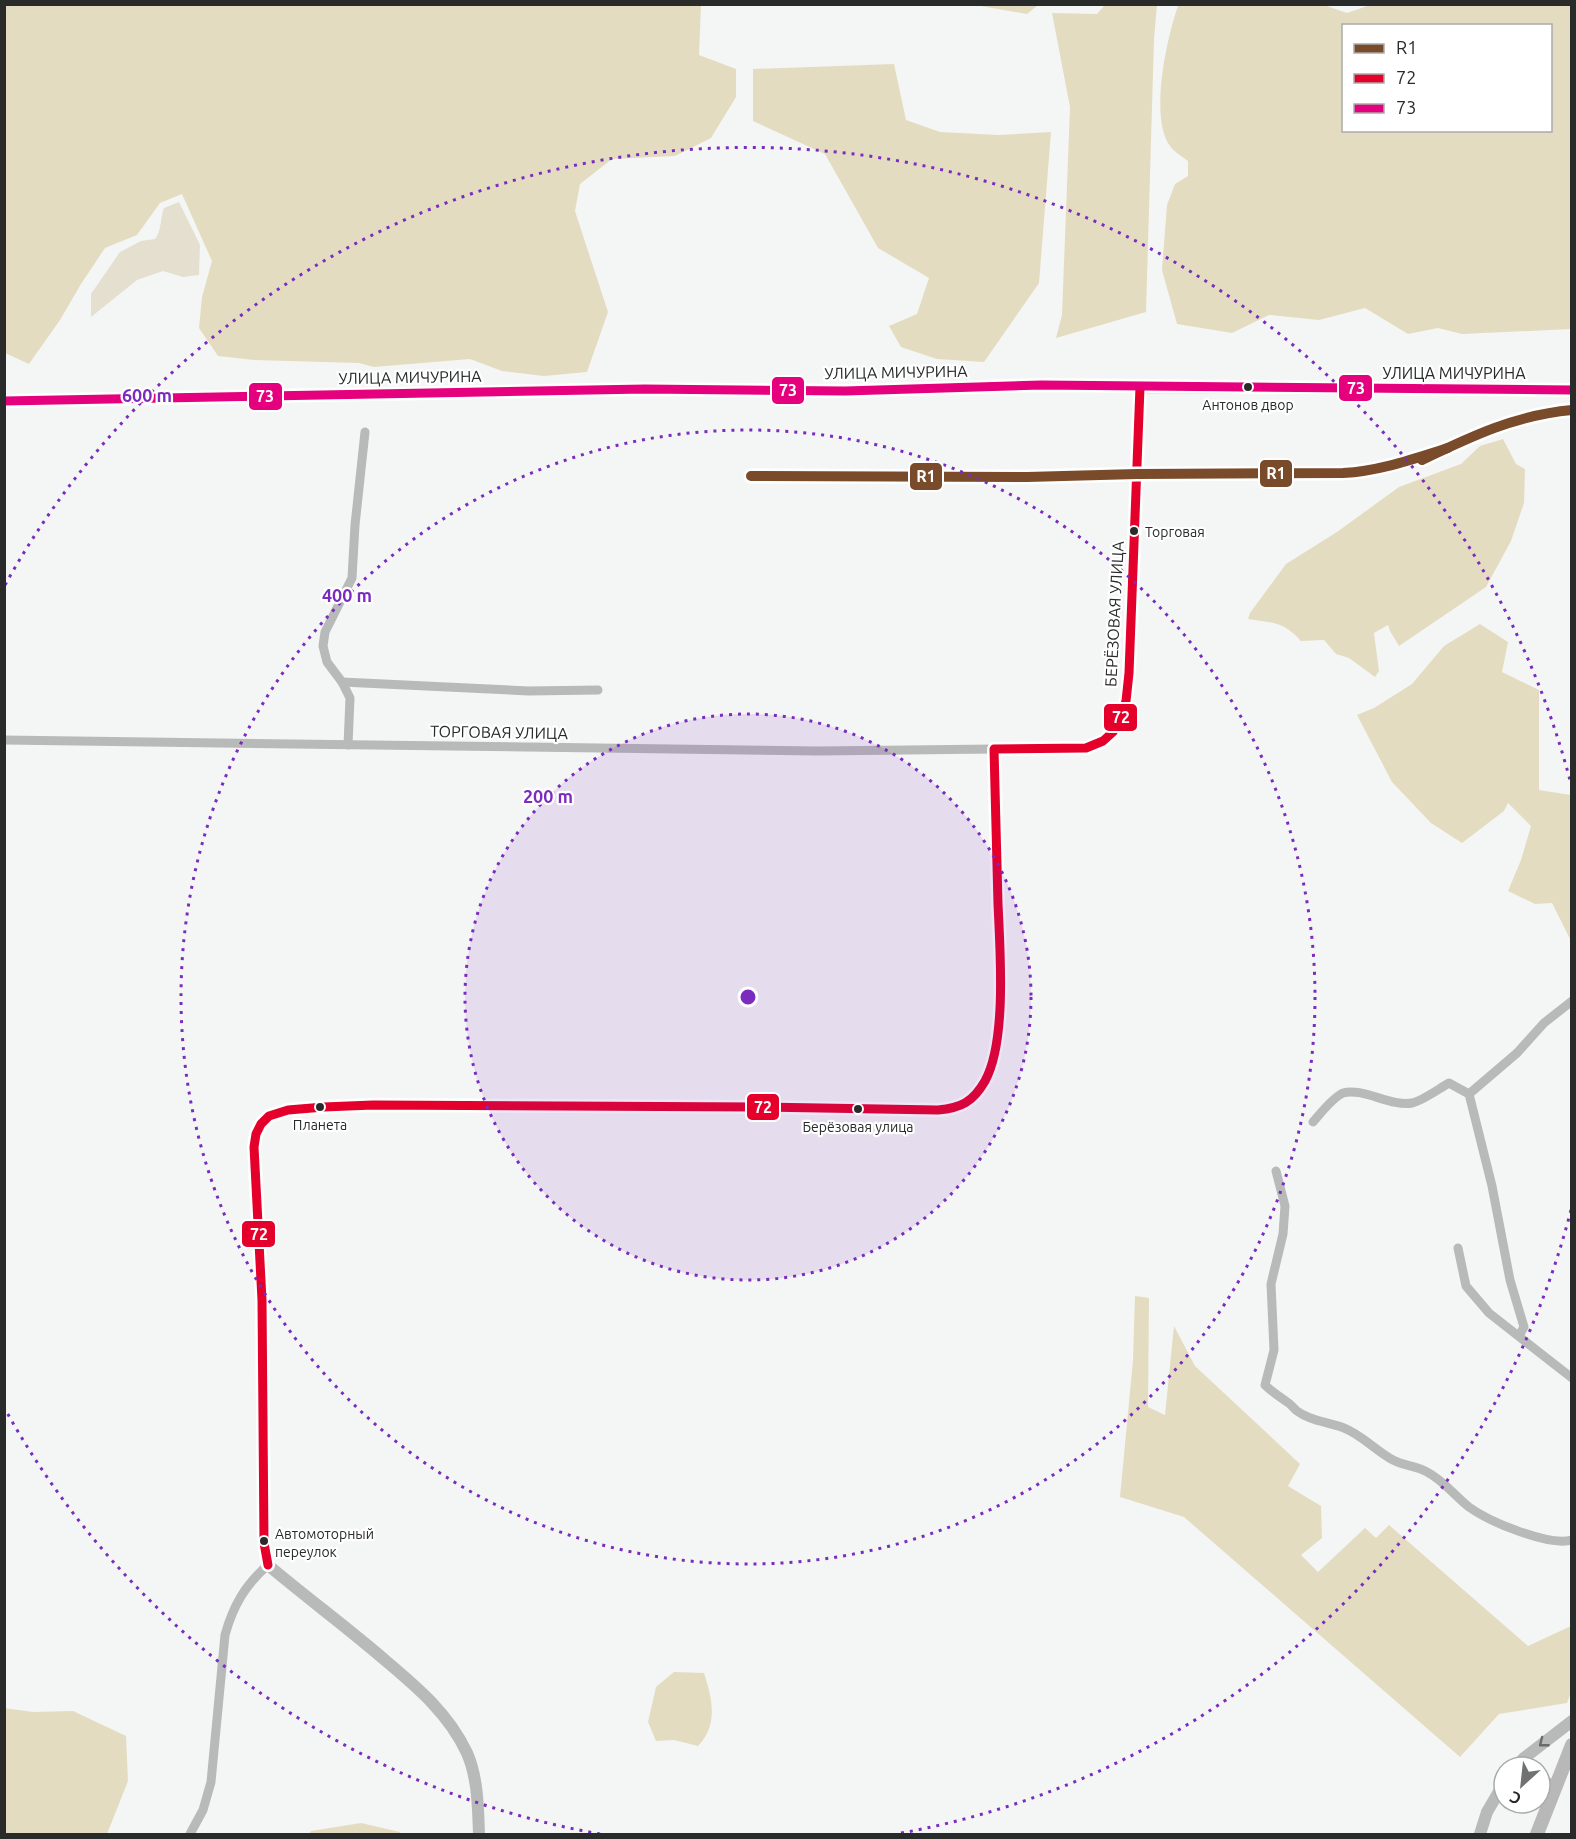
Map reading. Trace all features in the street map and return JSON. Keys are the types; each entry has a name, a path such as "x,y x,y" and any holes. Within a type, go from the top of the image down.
{"main road":[{"path":"1537,1834 1572,1745"}],"street":[{"name":"УЛИЦА МИЧУРИНА","path":"4,401 645,389 845,391 1041,385 1572,390"},
{"name":"БЕРЁЗОВАЯ УЛИЦА","path":"994,749 1086,748 1103,741 1113,732 1119,722 1126,700 1129,673 1140,387"},
{"path":"348,744 350,698 342,682 327,662 323,646 325,633 352,578 365,432"},
{"path":"342,682 530,691 598,690"},
{"name":"ТОРГОВАЯ УЛИЦА","path":"4,740 818,751 994,749"},
{"path":"479,1834 476,1787 468,1754 445,1716 430,1699 352,1631 268,1565 264,1543 262,1300 254,1148 256,1134 269,1116 288,1110 373,1105 938,1110 953,1109 964,1105 986,1080 995,1054 998,1034 1000,963 994,749"},
{"path":"1469,1094 1517,1053 1544,1023 1572,1001"},
{"path":"1313,1122 1344,1093 1356,1093 1391,1102 1413,1103 1449,1083 1469,1094 1492,1186 1508,1270 1524,1327 1519,1336"},
{"path":"1276,1171 1285,1206 1283,1234 1271,1284 1274,1350 1265,1385 1297,1411 1310,1418 1343,1428 1361,1437 1392,1460 1412,1468 1425,1470 1472,1508 1497,1521 1520,1532 1545,1539 1566,1542 1572,1540"},
{"path":"1458,1248 1466,1286 1489,1313 1572,1378"},
{"path":"190,1834 203,1810 211,1782 225,1635 231,1615 245,1589 268,1565"},
{"path":"1528,1755 1572,1721"},
{"path":"1480,1834 1492,1803"}],"shaded area":[{"path":"5,4 701,5 699,55 736,69 736,97 711,138 675,156 612,159 580,184 575,211 608,312 587,372 544,376 502,371 470,359 374,367 359,363 254,360 218,356 199,328 202,297 212,261 182,194 160,203 137,235 105,248 60,320 29,364 5,353"},
{"path":"1181,4 1321,4 1347,13 1373,4 1571,5 1571,329 1462,334 1438,328 1408,334 1365,308 1319,320 1269,315 1232,333 1177,324 1162,270 1167,205 1175,184 1188,176 1188,161 1170,146 1164,133 1161,117 1162,77 1169,37 1178,6"},
{"path":"975,5 1037,5 1027,14"},
{"path":"1105,5 1157,5 1146,312 1056,338 1062,315 1070,107 1052,13 1097,14"},
{"path":"894,64 906,120 940,132 999,135 1051,132 1039,283 984,362 937,359 901,347 889,326 917,314 929,278 878,248 825,154 753,121 753,69"},
{"path":"179,202 200,245 199,275 183,277 163,271 137,280 91,317 91,294 120,252 141,241 155,239 164,208"},
{"path":"1503,439 1516,464 1525,469 1524,503 1511,541 1486,587 1399,646 1388,625 1374,633 1379,671 1375,677 1349,658 1336,654 1324,640 1301,641 1283,626 1248,619 1286,564 1337,532 1399,487 1461,464 1480,446"},
{"path":"1480,624 1508,642 1502,672 1539,690 1539,790 1571,795 1571,941 1552,903 1535,904 1508,891 1521,860 1531,826 1508,803 1504,811 1462,843 1431,823 1392,782 1357,715 1374,708 1412,684 1444,646"},
{"path":"1135,1296 1149,1298 1148,1407 1165,1415 1174,1326 1195,1366 1300,1464 1288,1486 1321,1506 1322,1538 1301,1555 1318,1572 1365,1528 1376,1538 1389,1525 1528,1646 1571,1626 1571,1692 1567,1703 1499,1714 1460,1757 1184,1517 1120,1497 1133,1360"},
{"path":"674,1672 704,1673 712,1711 709,1729 698,1746 674,1740 656,1741 648,1722 656,1687"},
{"path":"4,1708 33,1712 73,1711 126,1736 128,1781 107,1834 5,1834"},
{"path":"361,1823 401,1834 309,1834 311,1831"}],"transit line":[{"name":"73","path":"4,401 645,389 845,391 1041,385 1572,390"},
{"name":"72","path":"268,1565 264,1543 262,1300 254,1147 256,1134 261,1124 269,1116 288,1110 373,1105 938,1110 966,1103 976,1094 985,1081 992,1064 999,1020 1001,970 994,749 1086,748 1103,741 1113,732 1119,722 1126,701 1129,673 1140,387"},
{"name":"R1","path":"1422,460 1495,428 1532,417 1572,410"},
{"name":"R1","path":"751,476 1027,477 1343,473 1383,467 1448,448"}],"place":[{"name":"Антонов двор","path":"1248,387"},
{"name":"Торговая","path":"1134,531"},
{"name":"Планета","path":"320,1107"},
{"name":"Берёзовая улица","path":"858,1109"},
{"name":"Автомоторный переулок","path":"264,1541"}]}
